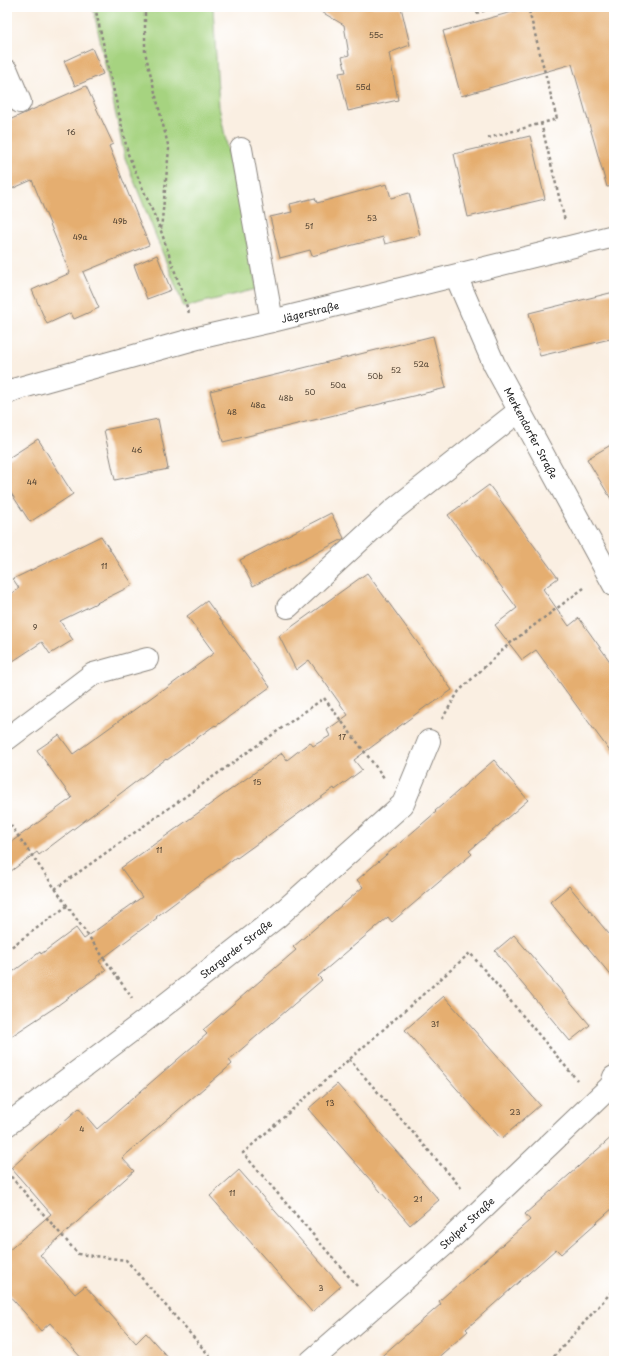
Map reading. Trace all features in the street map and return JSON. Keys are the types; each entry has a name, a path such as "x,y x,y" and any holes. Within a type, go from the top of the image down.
{"street":[{"path":"7,71 20,102"},
{"path":"241,149 272,321"},
{"name":"Jägerstraße","path":"7,393 16,389 198,338 456,276 614,236"},
{"name":"Merkendorfer Straße","path":"456,276 494,364 610,579"},
{"path":"288,607 392,511 519,411"},
{"path":"7,740 94,674 147,659"},
{"name":"Stargarder Straße","path":"7,1125 147,1019 277,917 403,804 429,742"},
{"name":"Stolper Straße","path":"311,1361 443,1246 611,1086 614,1077"}],"path":[{"path":"95,7 128,154 161,231 198,338"},
{"path":"145,7 145,52 169,149 161,231"},
{"path":"476,13 497,7"},
{"path":"488,138 557,119 528,7"},
{"path":"541,123 571,247"},
{"path":"429,742 459,691 509,644 610,579"},
{"path":"55,889 324,698 403,804"},
{"path":"7,820 147,1019"},
{"path":"7,950 67,906"},
{"path":"374,1306 243,1153 470,953 595,1101"},
{"path":"349,1059 480,1211"},
{"path":"7,1172 78,1254 126,1260 214,1361"},
{"path":"550,1361 614,1289"}],"green space":[{"path":"93,7 213,7 219,107 257,289 184,307 125,158"}],"building":[{"path":"313,7 401,7 410,45 389,53 398,100 348,111 339,73 346,72 342,57 349,55 344,25"},
{"path":"530,7 614,7 614,186 607,187 572,64 461,96 443,31"},
{"path":"92,48 103,74 75,86 64,61"},
{"path":"86,86 113,144 109,146 149,245 83,272 99,308 74,319 71,313 47,324 32,290 70,273 32,180 7,191 7,121"},
{"path":"530,136 545,199 468,217 454,154"},
{"path":"387,184 391,198 409,193 420,235 385,244 383,237 312,256 310,250 280,258 270,217 292,212 290,204 315,198 317,203"},
{"path":"157,255 171,290 147,299 134,265"},
{"path":"614,292 614,338 540,356 529,313"},
{"path":"433,336 446,388 223,442 210,391"},
{"path":"158,419 168,469 115,480 104,430"},
{"path":"38,439 73,494 30,522 7,487 7,459"},
{"path":"614,443 614,504 587,459"},
{"path":"489,485 558,578 543,589 569,626 579,618 614,667 614,757 536,650 522,660 495,625 517,608 448,515"},
{"path":"331,513 344,538 343,539 253,586 240,560"},
{"path":"101,536 133,585 60,621 73,640 50,654 42,642 7,665 7,597 19,588 13,579"},
{"path":"367,573 452,690 429,706 428,705 354,760 362,770 335,790 334,788 237,858 236,857 156,917 157,918 99,961 106,970 54,1008 7,1039 7,976 40,952 41,954 76,928 84,939 142,897 121,868 282,753 287,760 310,742 313,746 330,736 327,730 348,715 309,660 296,670 279,636"},
{"path":"207,601 270,687 167,760 166,759 39,855 37,852 7,874 7,845 72,798 37,750 59,735 73,754 214,653 187,616"},
{"path":"494,760 528,800 469,851 472,854 392,922 388,917 318,976 322,980 229,1060 232,1064 122,1158 134,1171 40,1255 75,1294 85,1286 136,1343 146,1333 171,1361 84,1361 50,1323 41,1331 7,1293 7,1252 51,1214 11,1168 79,1108 97,1129 207,1034 203,1030 296,950 293,947 363,887 357,880"},
{"path":"569,886 614,940 614,979 550,902"},
{"path":"514,935 590,1025 570,1041 495,951"},
{"path":"444,996 540,1105 501,1139 405,1030"},
{"path":"337,1084 439,1200 410,1225 308,1109"},
{"path":"614,1135 614,1207 561,1254 556,1249 466,1329 468,1331 434,1361 376,1361 441,1304 439,1301 530,1220 525,1214"},
{"path":"239,1170 341,1286 312,1312 210,1196"}]}
